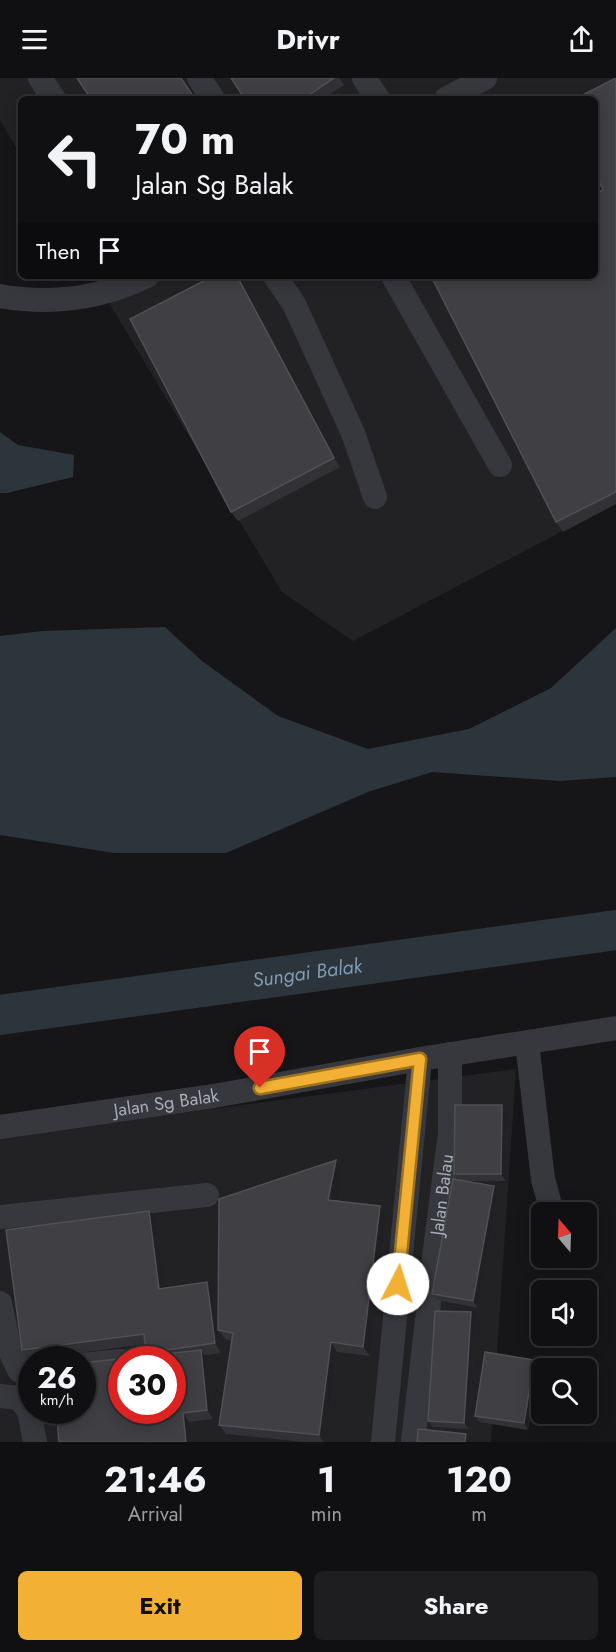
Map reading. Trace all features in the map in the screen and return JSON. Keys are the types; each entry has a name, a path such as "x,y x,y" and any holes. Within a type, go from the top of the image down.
{"street":[{"path":"40,78 52,96"},
{"path":"199,78 211,96"},
{"path":"364,78 376,96"},
{"path":"452,96 485,78"},
{"path":"0,296 26,301 77,299 126,286 141,279"},
{"path":"277,279 294,304 353,433 375,497"},
{"path":"395,279 500,465"},
{"name":"Jalan Sg Balak","path":"0,1127 214,1096 420,1059 616,1028"},
{"path":"527,1042 543,1179 549,1202"},
{"name":"Jalan Balau","path":"413,1442 450,1133 450,1054"},
{"path":"383,1442 420,1059"},
{"path":"0,1216 207,1195"},
{"path":"0,1303 10,1351 18,1368"},
{"path":"0,1396 19,1398 29,1411 35,1442"}],"shaded area":[{"path":"0,78 616,78 616,503 353,641 282,592 95,279 598,279 598,96 18,96 18,151 0,120"},
{"path":"0,432 18,445 74,455 73,477 0,493"},
{"path":"165,627 202,661 278,716 368,749 469,729 551,688 616,628 616,777 560,781 432,772 368,792 226,853 114,853 0,835 0,636 42,631"},
{"path":"516,1069 491,1442 0,1442 0,1137"}],"building":[{"path":"77,78 181,78 193,96 89,96"},
{"path":"231,78 334,78 307,96 243,96"},
{"path":"616,78 616,492 556,522 433,279 598,279 598,192 603,190 598,179 598,96 581,96"},
{"path":"207,279 239,279 334,458 231,512 130,319"},
{"path":"455,1105 502,1105 501,1174 454,1174"},
{"path":"336,1160 328,1200 380,1206 363,1347 331,1342 319,1435 219,1425 233,1333 218,1330 219,1199"},
{"path":"453,1179 494,1186 473,1301 432,1294"},
{"path":"149,1211 159,1289 207,1282 215,1343 186,1347 145,1346 144,1334 52,1346 21,1346 6,1230"},
{"path":"435,1311 471,1312 464,1423 428,1421"},
{"path":"201,1350 207,1410 186,1413 186,1352"},
{"path":"485,1352 531,1360 531,1379 524,1423 475,1416"},
{"path":"108,1360 108,1424 184,1424 186,1442 59,1442 57,1424 96,1424 96,1361"},
{"path":"418,1429 466,1434 465,1442 417,1442"}],"waterway":[{"name":"Sungai Balak","path":"0,1015 616,930"}],"route":[{"path":"260,1088 420,1059 398,1284"}]}
